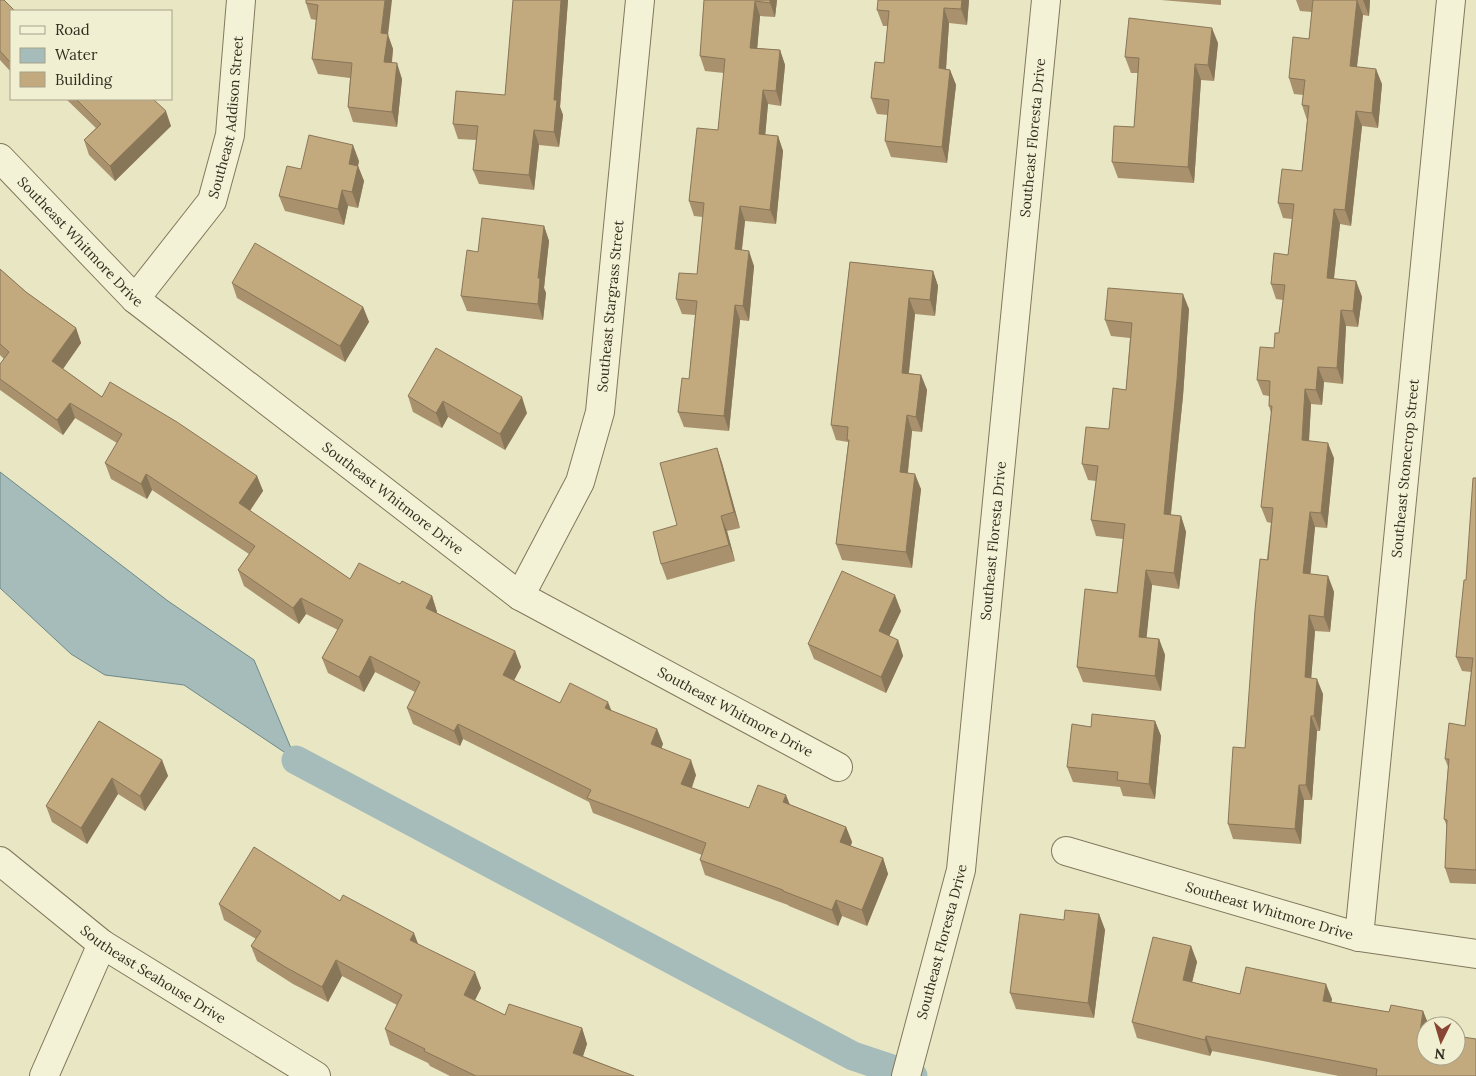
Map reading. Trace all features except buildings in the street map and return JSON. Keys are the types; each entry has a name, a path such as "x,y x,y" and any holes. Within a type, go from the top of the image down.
{"street":[{"name":"Southeast Addison Street","path":"135,299 212,201 230,135 242,0"},
{"name":"Southeast Stargrass Street","path":"520,596 580,482 600,412 640,0"},
{"name":"Southeast Floresta Drive","path":"906,1076 961,870 1046,0"},
{"name":"Southeast Stonecrop Street","path":"1359,937 1450,0"},
{"name":"Southeast Whitmore Drive","path":"0,158 135,299 520,596 838,767"},
{"name":"Southeast Whitmore Drive","path":"1066,851 1359,937 1476,954"},
{"name":"Southeast Seahouse Drive","path":"0,861 102,944 316,1076"},
{"path":"44,1076 102,944"}],"water":[{"path":"0,472 168,601 254,660 296,760 184,685 105,675 71,654 0,588"}],"waterway":[{"path":"296,760 853,1056 913,1076"}]}
